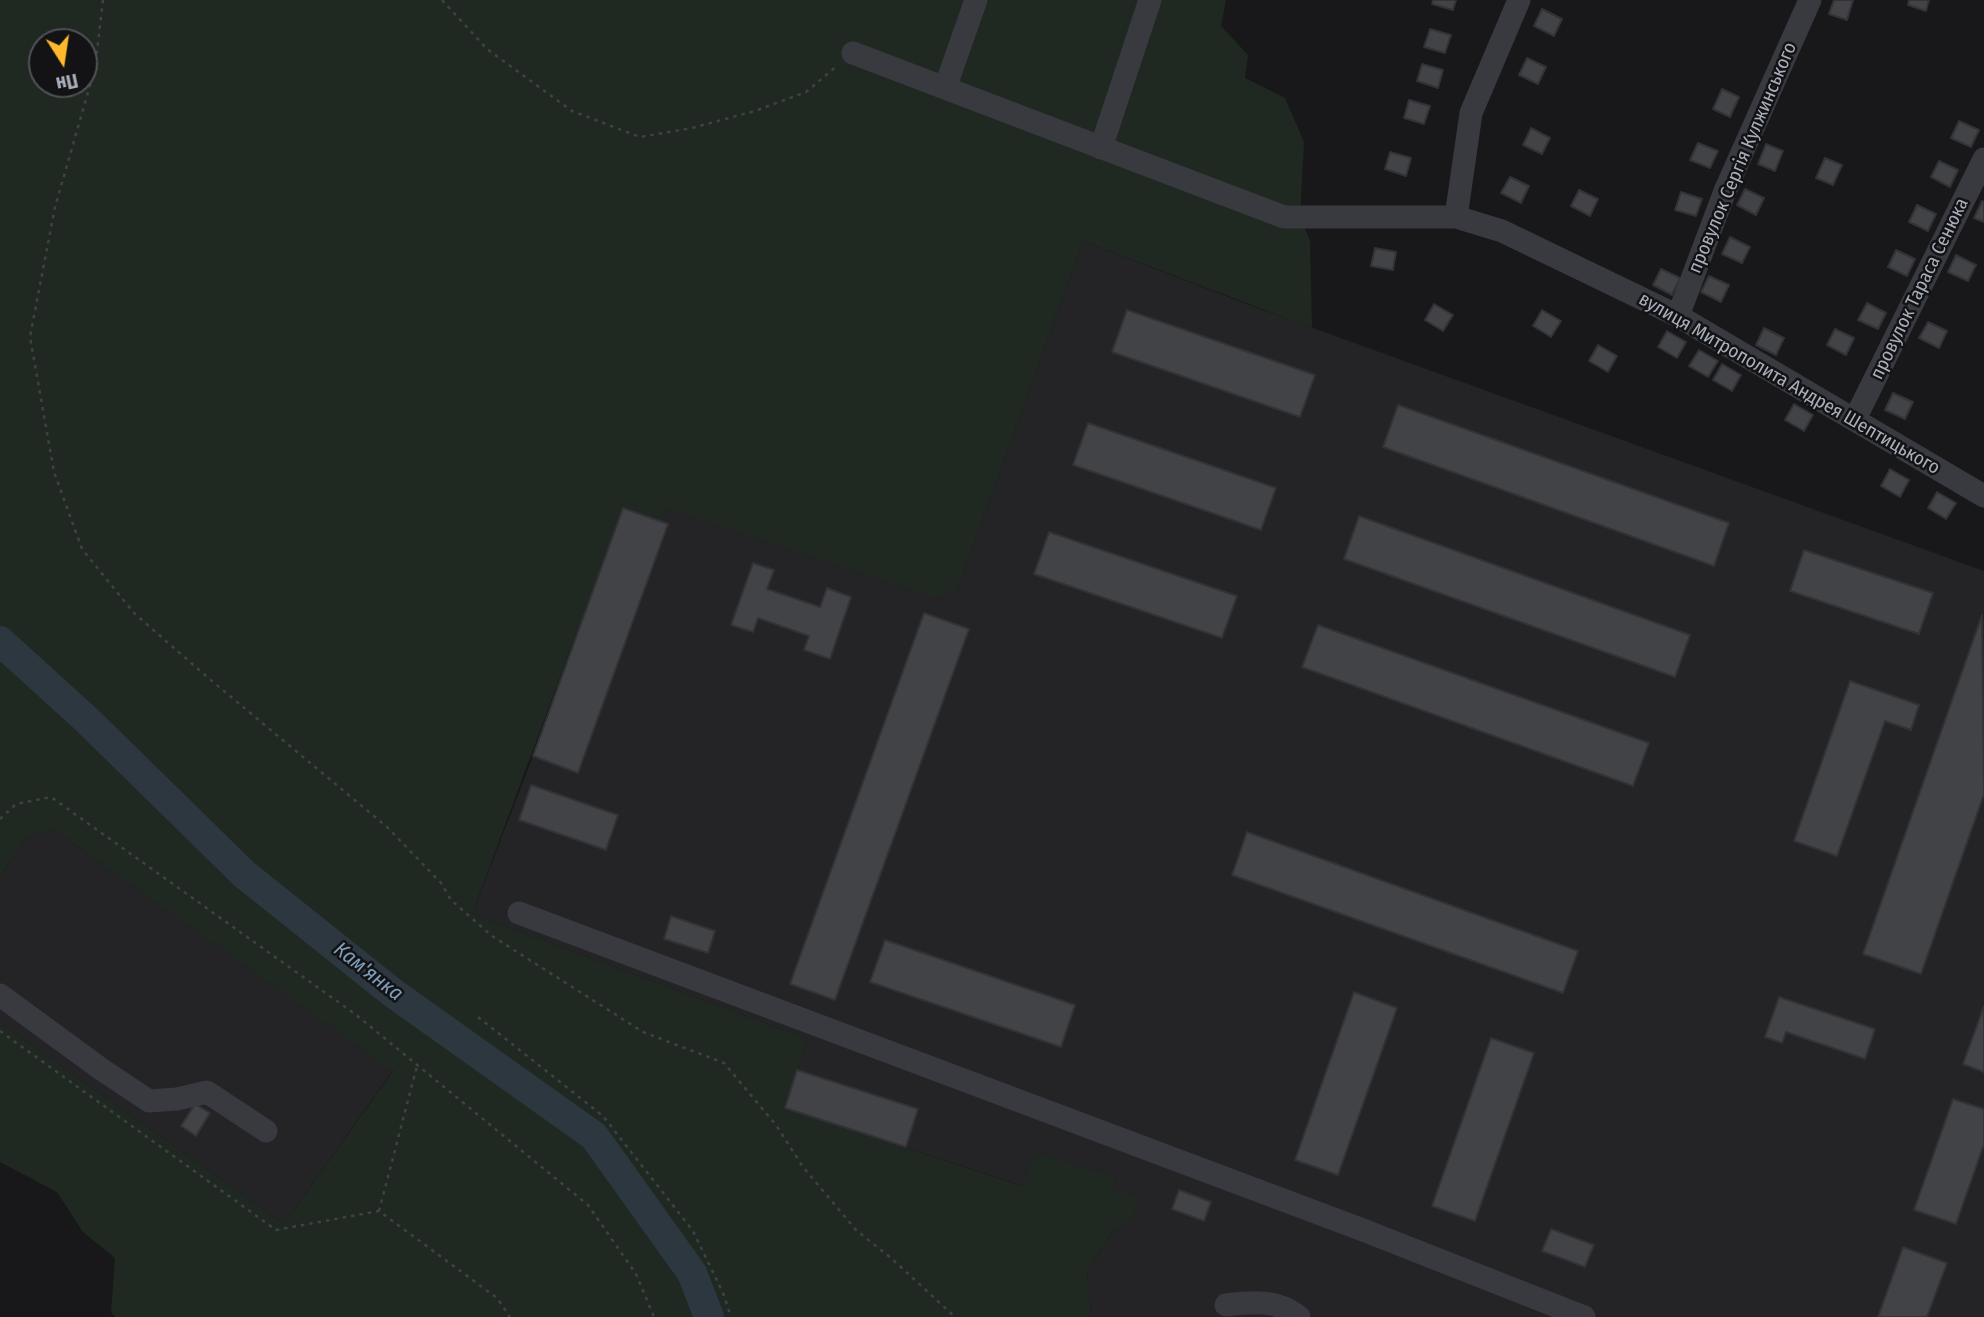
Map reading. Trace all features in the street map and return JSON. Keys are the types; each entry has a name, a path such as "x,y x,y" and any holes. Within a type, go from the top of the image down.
{"street":[{"path":"945,88 976,0"},
{"path":"1101,148 1150,0"},
{"path":"1455,217 1471,113 1519,0"},
{"name":"провулок Сергія Кулжинського","path":"1678,316 1725,191 1810,0"},
{"name":"вулиця Митрополита Андрея Шептицького","path":"853,53 1284,217 1455,217 1502,231 1678,316 1984,496"},
{"name":"провулок Тараса Сенюка","path":"1855,419 1984,159"},
{"path":"519,913 1363,1230 1584,1317"},
{"path":"0,995 149,1101 177,1099 207,1091 266,1131"},
{"path":"1226,1305 1262,1301 1293,1311 1299,1317"}],"path":[{"path":"103,0 96,68 55,207 30,337 54,472 82,549 134,613 387,827 441,883 451,900 492,936 643,1032 724,1063 776,1125 803,1167 856,1230 955,1317"},
{"path":"442,0 487,49 572,111 640,137 717,122 806,92 853,53"},
{"path":"0,819 16,804 51,797 355,1014 587,1205 636,1274 654,1317"},
{"path":"478,1017 603,1116 694,1231 723,1293 731,1317"},
{"path":"0,1031 276,1230 379,1211 496,1298 510,1317"},
{"path":"379,1211 417,1065"}],"shaded area":[{"path":"0,0 1226,0 1221,26 1248,55 1245,78 1285,98 1304,142 1300,218 1310,240 1312,328 1083,241 958,588 936,598 667,508 662,522 623,508 472,914 808,1039 785,1108 1022,1186 1036,1153 1116,1177 1113,1190 1136,1197 1133,1220 1113,1230 1087,1272 1091,1317 115,1317 111,1312 115,1258 83,1232 57,1192 0,1162 0,1023 284,1224 393,1071 53,829 27,838 0,876"},
{"path":"1083,241 1244,303 1984,571 1984,1317 1091,1317 1087,1272 1113,1230 1112,1190 1116,1177 1023,1186 785,1108 808,1039 472,914 623,508 661,522 667,508 958,588"},
{"path":"53,829 393,1070 284,1224 0,1023 0,876 27,838"}],"building":[{"path":"1433,0 1456,0 1453,10 1432,4"},
{"path":"1834,0 1853,0 1847,20 1829,14"},
{"path":"1909,0 1929,0 1926,11 1908,5"},
{"path":"1542,9 1562,19 1554,36 1534,26"},
{"path":"1430,29 1451,35 1445,53 1424,47"},
{"path":"1527,58 1546,67 1538,84 1519,75"},
{"path":"1422,64 1443,70 1438,88 1417,81"},
{"path":"1722,89 1739,97 1730,117 1713,109"},
{"path":"1409,100 1430,106 1424,124 1404,118"},
{"path":"1959,121 1979,130 1971,147 1951,138"},
{"path":"1531,128 1550,138 1542,154 1523,145"},
{"path":"1698,143 1718,151 1710,168 1690,160"},
{"path":"1766,144 1783,151 1775,171 1758,164"},
{"path":"1390,152 1411,158 1406,176 1385,169"},
{"path":"1825,158 1842,165 1833,185 1816,178"},
{"path":"1939,161 1958,170 1950,187 1931,177"},
{"path":"1510,177 1529,186 1521,203 1501,193"},
{"path":"1745,189 1764,198 1756,215 1737,205"},
{"path":"1579,190 1598,199 1590,216 1571,206"},
{"path":"1681,192 1702,199 1696,216 1675,210"},
{"path":"1982,201 1984,202 1984,222 1974,218"},
{"path":"1917,205 1936,214 1928,231 1909,222"},
{"path":"1730,237 1750,247 1742,263 1722,254"},
{"path":"1375,248 1396,252 1393,270 1371,266"},
{"path":"1896,250 1915,259 1907,276 1888,267"},
{"path":"1956,255 1976,265 1968,281 1948,272"},
{"path":"1661,269 1680,278 1672,295 1653,285"},
{"path":"1709,276 1729,285 1721,302 1701,292"},
{"path":"1867,303 1886,313 1878,329 1858,320"},
{"path":"1434,304 1453,315 1443,331 1425,320"},
{"path":"1127,310 1315,375 1300,417 1112,352"},
{"path":"1542,310 1561,321 1551,337 1533,326"},
{"path":"1928,322 1947,331 1939,348 1919,338"},
{"path":"1764,328 1784,338 1776,355 1756,345"},
{"path":"1835,329 1854,338 1846,355 1827,345"},
{"path":"1667,331 1686,342 1677,358 1658,347"},
{"path":"1598,345 1617,356 1608,372 1589,361"},
{"path":"1699,350 1718,361 1708,377 1689,366"},
{"path":"1722,364 1741,375 1732,391 1713,380"},
{"path":"1893,393 1913,402 1905,419 1885,410"},
{"path":"1794,404 1813,415 1804,431 1785,420"},
{"path":"1398,405 1729,523 1714,566 1383,447"},
{"path":"1088,423 1276,488 1261,530 1073,465"},
{"path":"1890,469 1909,480 1900,497 1881,486"},
{"path":"1937,492 1956,503 1946,519 1928,508"},
{"path":"623,508 668,524 578,773 533,756"},
{"path":"1359,516 1690,635 1675,677 1344,559"},
{"path":"1049,532 1237,596 1222,638 1034,574"},
{"path":"1804,550 1933,593 1919,634 1790,591"},
{"path":"753,563 774,570 767,589 820,607 827,588 851,597 830,659 804,650 809,636 758,618 753,632 731,625"},
{"path":"924,613 969,629 835,1000 790,984"},
{"path":"1982,615 1984,794 1921,974 1863,954"},
{"path":"1318,625 1649,743 1633,786 1302,667"},
{"path":"1850,681 1919,705 1911,730 1885,721 1837,856 1794,841"},
{"path":"531,785 618,815 606,850 519,820"},
{"path":"1247,832 1578,951 1563,993 1232,875"},
{"path":"671,916 715,931 708,953 664,939"},
{"path":"885,940 1075,1005 1061,1047 870,982"},
{"path":"1354,992 1397,1008 1338,1175 1295,1160"},
{"path":"1779,997 1875,1029 1865,1059 1786,1032 1782,1043 1765,1037"},
{"path":"1984,1006 1984,1072 1963,1064"},
{"path":"1491,1038 1534,1053 1475,1221 1432,1206"},
{"path":"797,1070 918,1109 906,1147 785,1108"},
{"path":"1953,1099 1984,1109 1984,1144 1956,1224 1914,1210"},
{"path":"195,1104 210,1113 196,1136 181,1126"},
{"path":"1179,1190 1211,1202 1204,1221 1172,1209"},
{"path":"1551,1229 1594,1245 1585,1267 1542,1251"},
{"path":"1903,1247 1947,1263 1927,1317 1878,1317"}],"waterway":[{"name":"Кам'янка","path":"0,641 88,721 244,874 393,993 594,1136 692,1273 709,1317"}]}
